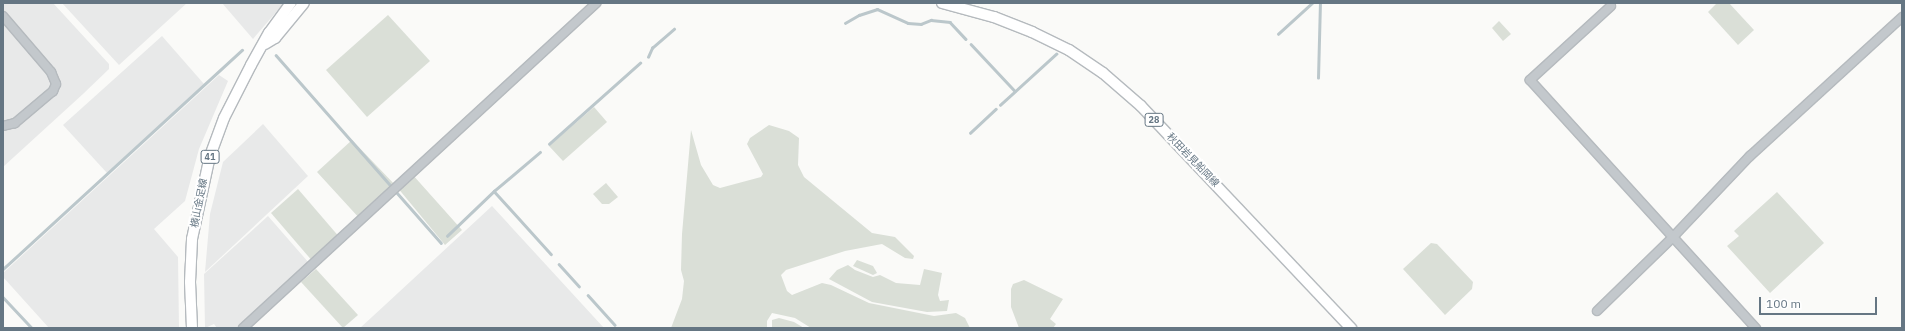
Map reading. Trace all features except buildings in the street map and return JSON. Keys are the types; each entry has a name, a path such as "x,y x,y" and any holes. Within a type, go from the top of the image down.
{"main road":[{"name":"横山金足線","path":"192,328 190,282 192,239 205,176 224,118 265,44 269,33 291,3"},
{"name":"横山金足線","path":"265,44 275,38 304,3"},
{"name":"秋田岩見船岡線","path":"942,3 994,17 1032,32 1069,50 1104,73 1140,106 1351,328"}],"street":[{"path":"243,328 395,190 596,3"},
{"path":"1611,6 1530,80 1756,328"},
{"path":"3,16 51,72 56,84 53,91 15,123 3,126"},
{"path":"1597,311 1673,237 1750,156 1902,17"}],"shaded area":[{"path":"3,3 53,3 109,64 109,69 3,167"},
{"path":"62,3 187,3 119,65"},
{"path":"222,3 284,3 253,39"},
{"path":"1717,3 1729,3 1754,30 1738,45 1708,12"},
{"path":"388,15 430,61 367,117 326,70"},
{"path":"1499,21 1511,34 1503,41 1492,28"},
{"path":"162,36 204,84 107,173 63,125"},
{"path":"219,75 228,81 199,149 185,201 154,229 178,257 179,328 49,328 3,277 3,273"},
{"path":"594,107 607,122 563,161 549,146"},
{"path":"263,124 308,176 205,272 210,214 223,162"},
{"path":"769,125 789,131 799,138 798,165 804,177 872,233 895,237 914,256 913,259 905,258 882,244 845,251 786,270 781,275 787,291 792,295 822,283 831,285 869,303 934,316 956,313 965,318 970,328 811,328 795,318 772,313 767,321 767,328 671,328 682,299 684,281 681,270 682,234 691,130 701,165 713,185 720,188 761,177 763,174 747,144 750,138"},
{"path":"352,140 397,187 361,220 317,172"},
{"path":"412,174 462,230 445,245 397,187"},
{"path":"606,183 618,197 609,204 602,204 593,194"},
{"path":"298,189 341,239 314,263 271,213"},
{"path":"1777,192 1824,243 1770,293 1727,246 1739,236 1734,231"},
{"path":"492,206 604,328 360,328 385,305"},
{"path":"268,216 309,263 238,328 217,328 214,324 205,328 204,274"},
{"path":"1431,243 1437,244 1473,282 1472,289 1445,315 1403,269"},
{"path":"857,260 873,266 877,273 873,275 853,266"},
{"path":"848,265 855,270 873,277 880,275 896,283 920,285 924,269 942,273 938,295 940,301 949,300 947,311 927,312 872,302 829,279 837,270"},
{"path":"316,269 358,315 343,328 301,282"},
{"path":"1024,280 1063,299 1050,319 1056,324 1053,328 1019,328 1011,307 1011,289 1013,284"},
{"path":"779,318 794,322 804,328 772,328 772,320"}],"waterway":[{"path":"1278,34 1312,3"},
{"path":"1318,78 1320,3"},
{"path":"845,23 859,15 877,9 908,23 921,24 931,20 950,22 966,39"},
{"path":"648,57 652,48 674,29"},
{"path":"971,44 1015,91"},
{"path":"3,269 242,50"},
{"path":"1000,105 1056,54"},
{"path":"276,55 441,243"},
{"path":"549,144 640,63"},
{"path":"970,133 996,109"},
{"path":"447,236 494,191 540,152"},
{"path":"494,191 551,254"},
{"path":"559,264 579,286"},
{"path":"588,295 615,325"},
{"path":"3,297 32,328"}]}
